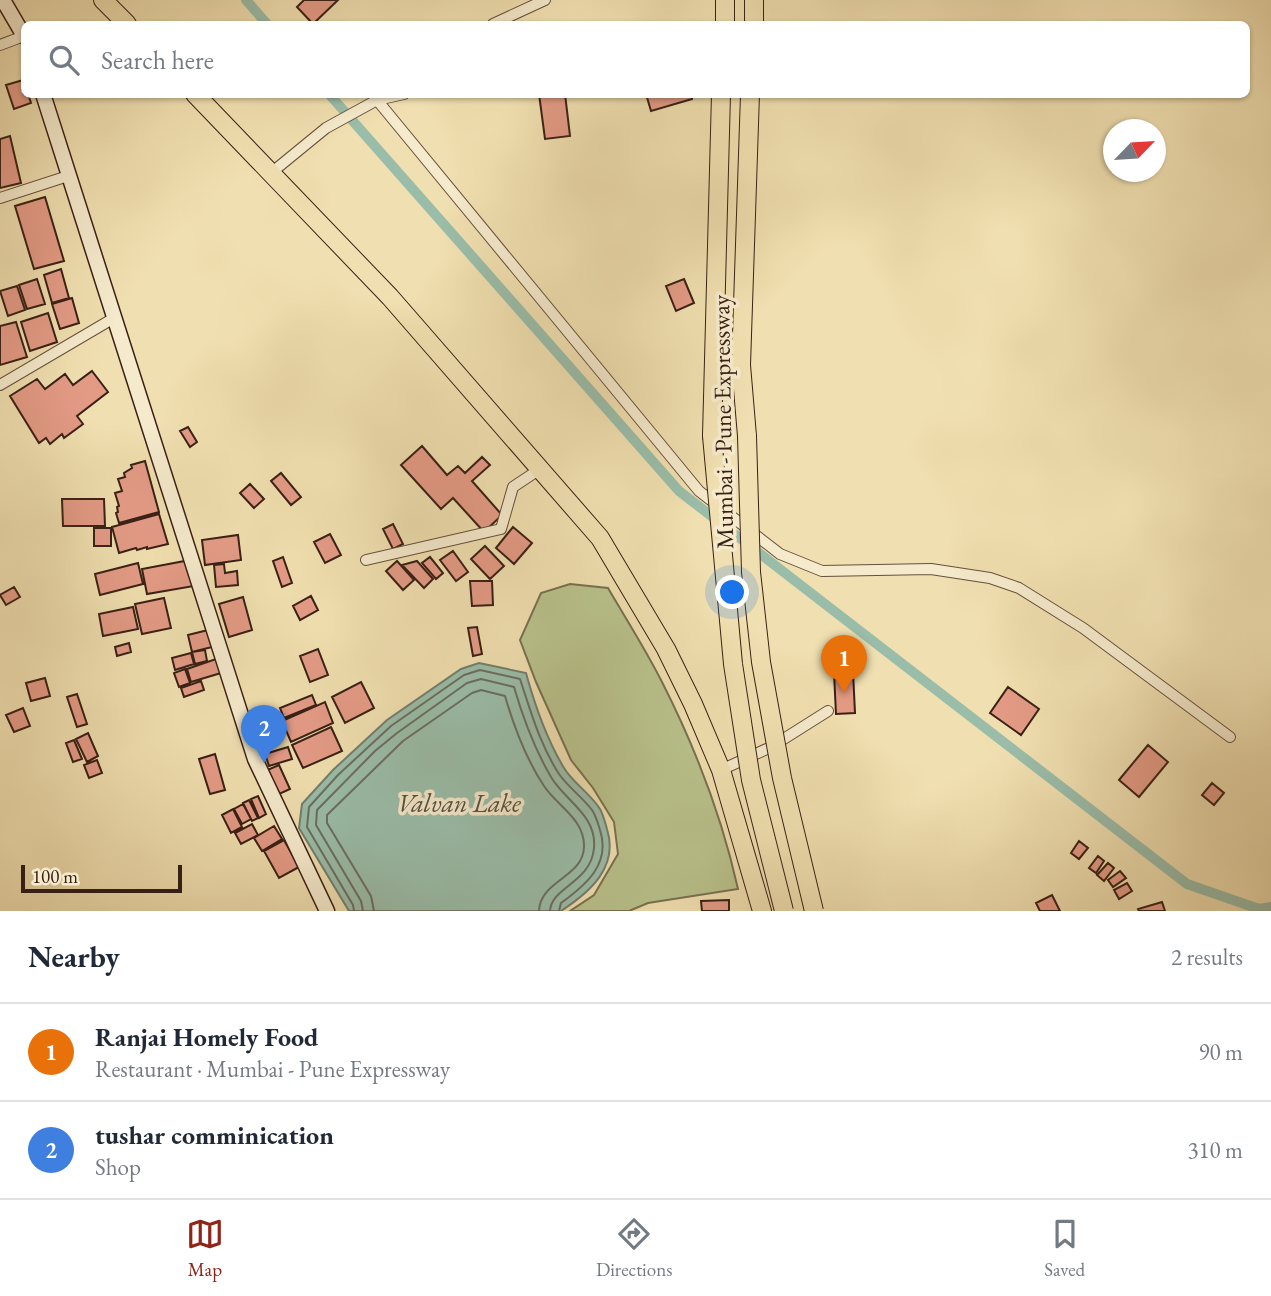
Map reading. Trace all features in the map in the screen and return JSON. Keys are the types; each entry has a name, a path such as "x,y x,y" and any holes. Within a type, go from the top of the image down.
{"highway":[{"path":"103,0 124,21"},
{"path":"724,21 725,0"},
{"path":"754,0 754,21"},
{"path":"199,98 390,297 600,538 636,597 688,693 721,770 762,911"},
{"name":"Mumbai - Pune Expressway","path":"721,98 712,436 733,664 751,780 783,911"},
{"name":"Mumbai - Pune Expressway","path":"750,98 741,365 747,436 751,572 761,662 782,778 814,911"}],"main road":[{"path":"3,0 21,31"},
{"path":"44,98 255,759 323,910"}],"street":[{"path":"500,21 545,0"},
{"path":"0,45 21,37"},
{"path":"271,173 326,128 377,100 386,98"},
{"path":"377,100 699,491 780,554 822,571 932,569 990,578 1018,588 1083,628 1230,737"},
{"path":"0,198 68,176"},
{"path":"0,385 114,318"},
{"path":"366,560 501,529 513,487 540,469"},
{"path":"721,770 771,747 828,710"}],"green space":[{"path":"570,584 608,588 649,658 686,732 706,783 724,835 738,889 648,903 629,911 570,911 594,895 618,854 614,822 593,788 571,760 520,640 541,593"}],"water":[{"name":"Valvan Lake","path":"479,663 526,673 542,722 558,757 602,813 610,843 605,867 582,896 561,911 349,911 299,828 302,804 333,770 387,720 461,669"}],"building":[{"path":"304,0 338,0 316,21 310,21 297,7"},
{"path":"21,81 21,98 29,98 31,103 14,109 6,85"},
{"path":"540,98 565,98 570,136 545,139"},
{"path":"647,98 692,98 692,99 651,111"},
{"path":"10,136 21,183 0,188 0,139"},
{"path":"45,197 64,261 34,269 15,206"},
{"path":"61,269 69,298 52,303 44,275"},
{"path":"37,279 45,304 27,309 19,285"},
{"path":"684,279 694,303 676,311 666,286"},
{"path":"17,286 25,310 8,316 0,291"},
{"path":"72,298 79,323 60,329 52,304"},
{"path":"48,313 57,342 30,351 21,322"},
{"path":"16,322 27,357 0,365 0,326"},
{"path":"92,371 108,392 77,416 83,424 64,438 62,434 50,444 46,438 39,443 10,396 37,379 45,389 65,374 73,385"},
{"path":"188,427 197,442 190,447 180,431"},
{"path":"422,446 447,475 458,466 465,473 482,457 490,465 472,481 502,515 484,532 453,498 441,509 401,465"},
{"path":"145,461 159,512 119,523 116,513 119,506 115,493 122,491 118,479 125,477 124,473 132,468 131,465"},
{"path":"281,473 301,497 291,505 271,481"},
{"path":"250,484 264,499 254,508 240,493"},
{"path":"62,499 104,499 105,526 63,526"},
{"path":"159,514 168,544 119,553 112,527"},
{"path":"393,524 403,544 393,549 383,529"},
{"path":"513,527 532,543 514,564 496,548"},
{"path":"94,528 111,528 111,546 94,546"},
{"path":"330,534 341,555 325,563 314,542"},
{"path":"238,535 241,560 205,565 202,540"},
{"path":"485,546 504,566 490,579 471,559"},
{"path":"453,551 468,572 456,581 440,560"},
{"path":"283,557 292,583 282,587 273,561"},
{"path":"430,557 443,573 436,579 422,563"},
{"path":"190,560 194,586 147,594 142,569"},
{"path":"397,561 414,580 403,590 386,571"},
{"path":"417,561 433,579 424,588 402,565"},
{"path":"138,563 143,584 100,595 95,574"},
{"path":"224,564 225,573 237,571 238,585 216,587 214,565"},
{"path":"470,581 492,581 493,605 472,606"},
{"path":"14,587 20,597 6,605 0,595"},
{"path":"311,596 318,610 300,620 293,606"},
{"path":"243,597 252,630 229,637 219,604"},
{"path":"164,598 171,628 142,634 135,604"},
{"path":"133,607 138,629 103,636 99,614"},
{"path":"477,627 482,654 473,656 468,628"},
{"path":"208,630 212,647 192,652 188,635"},
{"path":"129,643 131,652 117,656 115,647"},
{"path":"318,649 328,675 310,682 300,656"},
{"path":"205,650 207,661 195,664 192,652"},
{"path":"191,653 194,664 175,670 172,658"},
{"path":"216,659 221,673 191,682 187,669"},
{"path":"185,669 190,683 179,687 174,673"},
{"path":"853,672 855,713 836,714 834,673"},
{"path":"45,678 50,696 31,701 26,683"},
{"path":"201,681 204,690 184,697 181,688"},
{"path":"361,682 374,708 345,723 332,697"},
{"path":"1008,687 1039,709 1021,735 990,713"},
{"path":"77,694 87,724 77,727 67,697"},
{"path":"312,695 316,705 284,718 280,708"},
{"path":"325,702 333,723 291,742 282,721"},
{"path":"23,708 30,726 14,732 6,715"},
{"path":"331,727 342,751 303,768 292,745"},
{"path":"88,733 98,756 87,762 76,739"},
{"path":"74,740 82,759 73,762 66,743"},
{"path":"1148,745 1168,762 1139,797 1119,780"},
{"path":"288,747 292,759 269,766 265,754"},
{"path":"215,754 225,790 210,794 199,759"},
{"path":"97,760 102,773 89,778 84,765"},
{"path":"279,765 290,789 277,795 265,771"},
{"path":"1212,783 1224,793 1214,805 1202,795"},
{"path":"258,796 266,814 259,818 251,799"},
{"path":"249,800 258,818 252,821 243,803"},
{"path":"243,804 251,819 242,824 234,809"},
{"path":"233,809 242,827 231,833 222,815"},
{"path":"252,824 258,835 241,844 235,833"},
{"path":"274,826 282,839 262,851 254,838"},
{"path":"284,840 299,867 279,878 264,851"},
{"path":"1079,841 1088,848 1079,859 1071,853"},
{"path":"1098,856 1104,861 1096,873 1089,868"},
{"path":"1108,863 1114,868 1104,881 1097,875"},
{"path":"1120,871 1126,878 1113,887 1108,880"},
{"path":"1127,883 1132,891 1119,899 1114,890"},
{"path":"1052,895 1060,911 1040,911 1036,903"},
{"path":"729,900 729,911 702,911 701,901"},
{"path":"1162,902 1165,911 1138,909"}],"waterway":[{"path":"246,0 264,21"},
{"path":"333,98 679,491 1187,884 1259,909 1271,907"}],"place":[{"name":"Ranjai Homely Food","path":"844,693"},
{"name":"tushar comminication","path":"264,763"}]}
